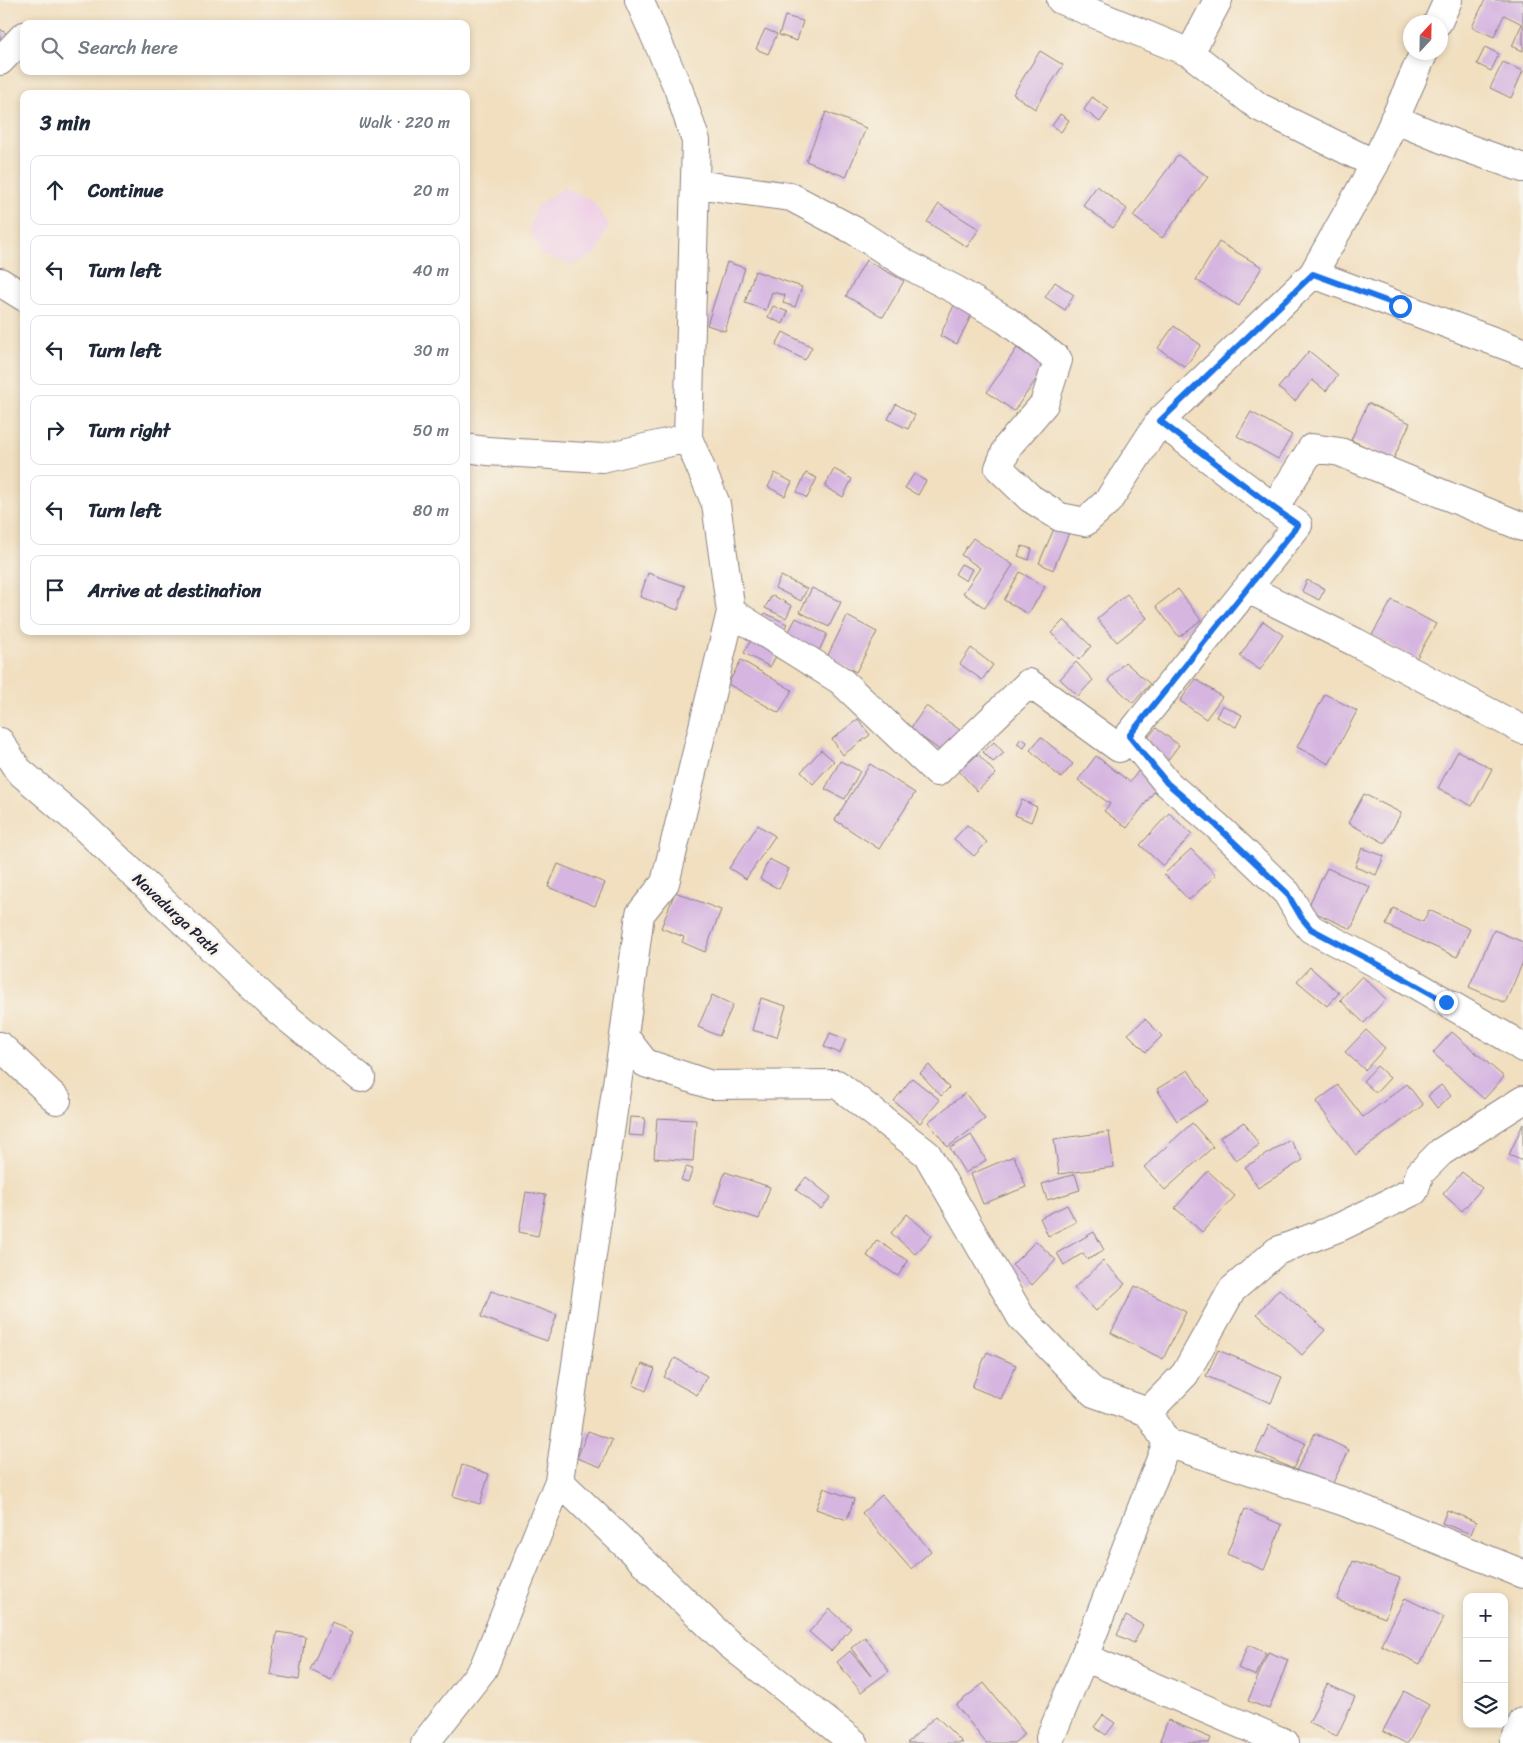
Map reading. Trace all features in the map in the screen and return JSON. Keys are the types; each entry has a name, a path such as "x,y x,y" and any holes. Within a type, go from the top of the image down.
{"street":[{"path":"425,1743 484,1669 559,1481 640,914 665,883 732,612 716,504 688,438 696,141 678,88 639,0"},
{"path":"1061,0 1190,53 1259,107 1375,164"},
{"path":"1190,53 1218,0"},
{"path":"1441,15 1448,0"},
{"path":"0,61 20,40"},
{"path":"695,184 791,197 856,231 906,264 956,290 1006,320 1058,360 1044,404 1008,446 999,468 1030,498 1060,517 1085,522 1108,501 1160,421 1313,274 1375,164 1420,60"},
{"path":"1394,118 1450,142 1523,168"},
{"path":"1313,274 1523,352"},
{"path":"0,282 20,294"},
{"path":"732,612 840,680 937,772 1029,683 1119,748 1298,525 1160,421"},
{"path":"470,449 602,458 688,438"},
{"path":"1274,508 1312,448 1340,452 1523,527"},
{"path":"1248,589 1355,642 1523,730"},
{"path":"1129,736 1167,783 1217,826 1287,893 1301,917 1311,929 1398,975 1523,1048"},
{"name":"Navadurga Path","path":"0,742 18,770 81,824 274,1006 361,1078"},
{"path":"624,1036 645,1063 710,1085 837,1084 927,1154 1021,1317 1094,1393 1148,1412 1167,1443 1345,1502 1523,1574"},
{"path":"0,1046 57,1100"},
{"path":"1148,1412 1185,1374 1232,1290 1277,1250 1340,1228 1414,1191 1420,1173 1441,1152 1523,1100"},
{"path":"1050,1738 1084,1657 1167,1443"},
{"path":"559,1481 728,1643 854,1743"},
{"path":"1084,1657 1285,1743"},
{"path":"1514,1743 1523,1722"}],"shaded area":[{"path":"564,188 591,200 609,224 597,253 573,265 541,255 529,229 537,205"}],"building":[{"path":"1485,0 1523,0 1523,51 1512,46 1522,24 1504,15 1494,37 1472,27"},
{"path":"785,16 803,21 797,41 779,35"},
{"path":"0,29 10,36 0,51"},
{"path":"765,29 777,34 768,54 756,49"},
{"path":"1485,47 1499,54 1491,71 1477,64"},
{"path":"1040,51 1063,65 1035,109 1013,94"},
{"path":"1503,62 1523,71 1511,98 1490,88"},
{"path":"1092,97 1109,109 1100,122 1084,110"},
{"path":"826,112 866,128 846,177 806,161"},
{"path":"1060,114 1069,120 1061,132 1052,126"},
{"path":"1178,155 1208,177 1162,238 1133,216"},
{"path":"1097,186 1127,209 1113,228 1083,205"},
{"path":"939,204 979,229 967,247 927,222"},
{"path":"1219,242 1262,267 1239,306 1196,280"},
{"path":"866,260 904,281 883,317 846,296"},
{"path":"727,262 745,268 725,331 707,325"},
{"path":"755,271 802,287 795,307 783,303 785,295 772,292 766,310 745,303"},
{"path":"1055,282 1074,295 1065,310 1045,297"},
{"path":"955,303 973,312 957,344 940,336"},
{"path":"773,306 788,312 783,324 768,317"},
{"path":"1174,326 1201,345 1185,367 1158,348"},
{"path":"783,332 812,347 805,360 776,345"},
{"path":"1017,348 1045,367 1014,411 987,392"},
{"path":"1309,351 1338,375 1326,391 1312,380 1295,401 1278,388"},
{"path":"1368,403 1410,423 1393,460 1351,440"},
{"path":"896,404 915,415 908,429 888,419"},
{"path":"1251,412 1292,435 1278,459 1237,436"},
{"path":"834,469 852,479 843,497 825,487"},
{"path":"775,473 792,482 785,496 768,487"},
{"path":"806,473 817,478 807,498 797,492"},
{"path":"914,474 926,481 918,495 905,488"},
{"path":"1057,522 1071,528 1053,570 1039,563"},
{"path":"973,538 1013,565 985,608 963,593 980,568 961,555"},
{"path":"1022,546 1032,549 1029,560 1018,556"},
{"path":"961,564 972,569 966,581 955,574"},
{"path":"1020,572 1045,587 1028,614 1004,600"},
{"path":"648,573 685,586 678,610 640,597"},
{"path":"781,576 807,589 801,601 775,588"},
{"path":"1307,580 1325,589 1319,600 1302,591"},
{"path":"812,588 841,602 829,627 800,612"},
{"path":"1178,589 1201,620 1179,637 1156,606"},
{"path":"1127,594 1147,618 1117,642 1097,619"},
{"path":"772,595 792,606 786,618 765,608"},
{"path":"1392,600 1436,624 1416,659 1372,635"},
{"path":"765,613 787,624 782,633 760,622"},
{"path":"847,616 877,632 856,672 827,657"},
{"path":"796,618 827,634 817,655 785,639"},
{"path":"1064,620 1091,646 1079,660 1051,633"},
{"path":"1263,621 1283,635 1260,670 1240,656"},
{"path":"751,640 778,653 770,667 744,653"},
{"path":"971,648 993,665 982,680 960,664"},
{"path":"741,660 792,690 779,713 728,684"},
{"path":"1076,662 1093,680 1078,696 1060,679"},
{"path":"1125,662 1150,684 1133,703 1108,680"},
{"path":"1196,679 1222,697 1206,719 1180,701"},
{"path":"1325,694 1357,711 1329,764 1297,747"},
{"path":"1222,705 1242,715 1236,727 1216,717"},
{"path":"926,706 960,730 944,753 910,729"},
{"path":"858,719 870,735 843,755 832,739"},
{"path":"1156,728 1179,745 1167,761 1144,743"},
{"path":"1041,737 1073,764 1061,778 1030,750"},
{"path":"1021,738 1027,742 1024,748 1017,744"},
{"path":"994,742 1004,753 993,762 983,752"},
{"path":"821,750 834,761 813,784 801,772"},
{"path":"1458,751 1492,769 1472,806 1438,788"},
{"path":"978,754 996,774 977,791 959,771"},
{"path":"1096,756 1130,782 1142,766 1162,781 1127,828 1104,811 1110,804 1078,780"},
{"path":"840,761 860,771 845,799 825,789"},
{"path":"870,764 915,793 879,849 835,820"},
{"path":"1364,794 1401,813 1385,843 1348,823"},
{"path":"1022,800 1037,807 1031,822 1015,815"},
{"path":"1169,813 1192,834 1163,866 1140,845"},
{"path":"758,825 775,836 746,879 729,868"},
{"path":"967,825 987,842 974,856 954,839"},
{"path":"1362,848 1384,856 1376,875 1355,867"},
{"path":"1191,849 1216,875 1189,900 1164,874"},
{"path":"769,859 789,869 779,889 760,879"},
{"path":"558,864 605,883 595,906 548,887"},
{"path":"1327,868 1370,887 1351,929 1307,909"},
{"path":"675,892 721,910 705,952 682,942 684,937 661,928"},
{"path":"1393,908 1423,922 1429,910 1470,929 1457,957 1386,925"},
{"path":"1494,930 1523,942 1523,962 1505,1003 1469,987"},
{"path":"1310,967 1339,993 1327,1006 1297,981"},
{"path":"1362,976 1386,999 1364,1023 1340,1000"},
{"path":"712,995 733,1005 719,1036 698,1027"},
{"path":"761,998 786,1006 777,1037 752,1030"},
{"path":"1145,1019 1162,1036 1146,1052 1128,1034"},
{"path":"1366,1030 1385,1048 1365,1070 1345,1052"},
{"path":"1452,1032 1504,1077 1484,1099 1433,1053"},
{"path":"830,1033 846,1039 840,1053 824,1047"},
{"path":"929,1065 949,1088 941,1096 920,1073"},
{"path":"1377,1066 1390,1078 1376,1093 1363,1081"},
{"path":"1188,1070 1208,1101 1177,1121 1157,1089"},
{"path":"912,1078 940,1100 920,1123 894,1101"},
{"path":"1407,1084 1423,1105 1356,1155 1316,1102 1338,1085 1363,1117"},
{"path":"1441,1085 1451,1096 1437,1108 1428,1096"},
{"path":"965,1093 985,1119 948,1147 928,1122"},
{"path":"630,1117 645,1118 643,1136 628,1135"},
{"path":"657,1118 696,1120 693,1161 654,1158"},
{"path":"1244,1122 1259,1145 1236,1161 1220,1137"},
{"path":"1192,1123 1213,1147 1165,1190 1144,1167"},
{"path":"1523,1124 1523,1161 1509,1155"},
{"path":"1109,1132 1114,1167 1059,1174 1054,1139"},
{"path":"971,1135 986,1160 965,1173 950,1148"},
{"path":"1290,1140 1303,1160 1258,1188 1245,1167"},
{"path":"1014,1156 1026,1187 983,1204 971,1174"},
{"path":"686,1167 693,1169 688,1182 681,1180"},
{"path":"1208,1171 1235,1196 1202,1232 1175,1208"},
{"path":"725,1172 770,1187 759,1219 714,1204"},
{"path":"1462,1172 1482,1188 1462,1211 1443,1194"},
{"path":"1075,1174 1080,1190 1047,1200 1042,1184"},
{"path":"806,1177 831,1197 821,1209 796,1190"},
{"path":"526,1192 546,1195 538,1236 519,1232"},
{"path":"1067,1205 1076,1222 1048,1236 1040,1218"},
{"path":"907,1214 932,1236 915,1254 891,1233"},
{"path":"1094,1232 1104,1250 1087,1259 1083,1253 1064,1265 1057,1253"},
{"path":"877,1240 908,1261 898,1276 867,1256"},
{"path":"1036,1241 1056,1260 1032,1285 1012,1265"},
{"path":"1103,1261 1125,1284 1096,1311 1074,1288"},
{"path":"1135,1286 1186,1312 1163,1359 1111,1333"},
{"path":"1279,1289 1325,1330 1302,1355 1257,1314"},
{"path":"491,1291 557,1315 547,1341 481,1317"},
{"path":"1218,1350 1282,1377 1271,1403 1206,1376"},
{"path":"987,1352 1016,1365 1001,1399 972,1387"},
{"path":"675,1358 707,1376 697,1395 664,1377"},
{"path":"642,1364 655,1369 646,1391 633,1385"},
{"path":"1269,1425 1305,1443 1293,1469 1256,1452"},
{"path":"588,1431 612,1440 601,1467 577,1458"},
{"path":"1315,1433 1349,1450 1327,1495 1293,1477"},
{"path":"462,1465 489,1474 480,1504 453,1496"},
{"path":"824,1488 854,1499 847,1520 816,1509"},
{"path":"882,1495 931,1551 911,1569 862,1513"},
{"path":"1245,1509 1282,1525 1264,1570 1227,1554"},
{"path":"1447,1510 1476,1522 1471,1534 1442,1523"},
{"path":"1353,1561 1400,1578 1385,1618 1337,1600"},
{"path":"1405,1598 1444,1617 1420,1664 1381,1645"},
{"path":"830,1609 851,1628 831,1651 809,1632"},
{"path":"1126,1616 1143,1625 1134,1643 1117,1635"},
{"path":"332,1622 353,1632 331,1680 310,1670"},
{"path":"277,1632 305,1636 299,1680 270,1675"},
{"path":"865,1637 889,1671 861,1692 837,1662 850,1651 871,1676 851,1648"},
{"path":"1248,1645 1266,1653 1256,1676 1238,1668"},
{"path":"1268,1652 1288,1660 1269,1709 1248,1701"},
{"path":"984,1683 1025,1734 1014,1743 986,1743 956,1705"},
{"path":"1327,1684 1355,1697 1337,1736 1309,1723"},
{"path":"1404,1691 1429,1705 1408,1743 1383,1731"},
{"path":"1103,1715 1115,1723 1106,1735 1094,1727"},
{"path":"936,1716 963,1743 907,1743"},
{"path":"1168,1720 1211,1738 1209,1743 1167,1743 1160,1740"}],"route":[{"path":"1400,306 1313,274 1160,421 1298,525 1129,736 1167,783 1217,826 1287,893 1301,917 1311,929 1446,1002"}]}
